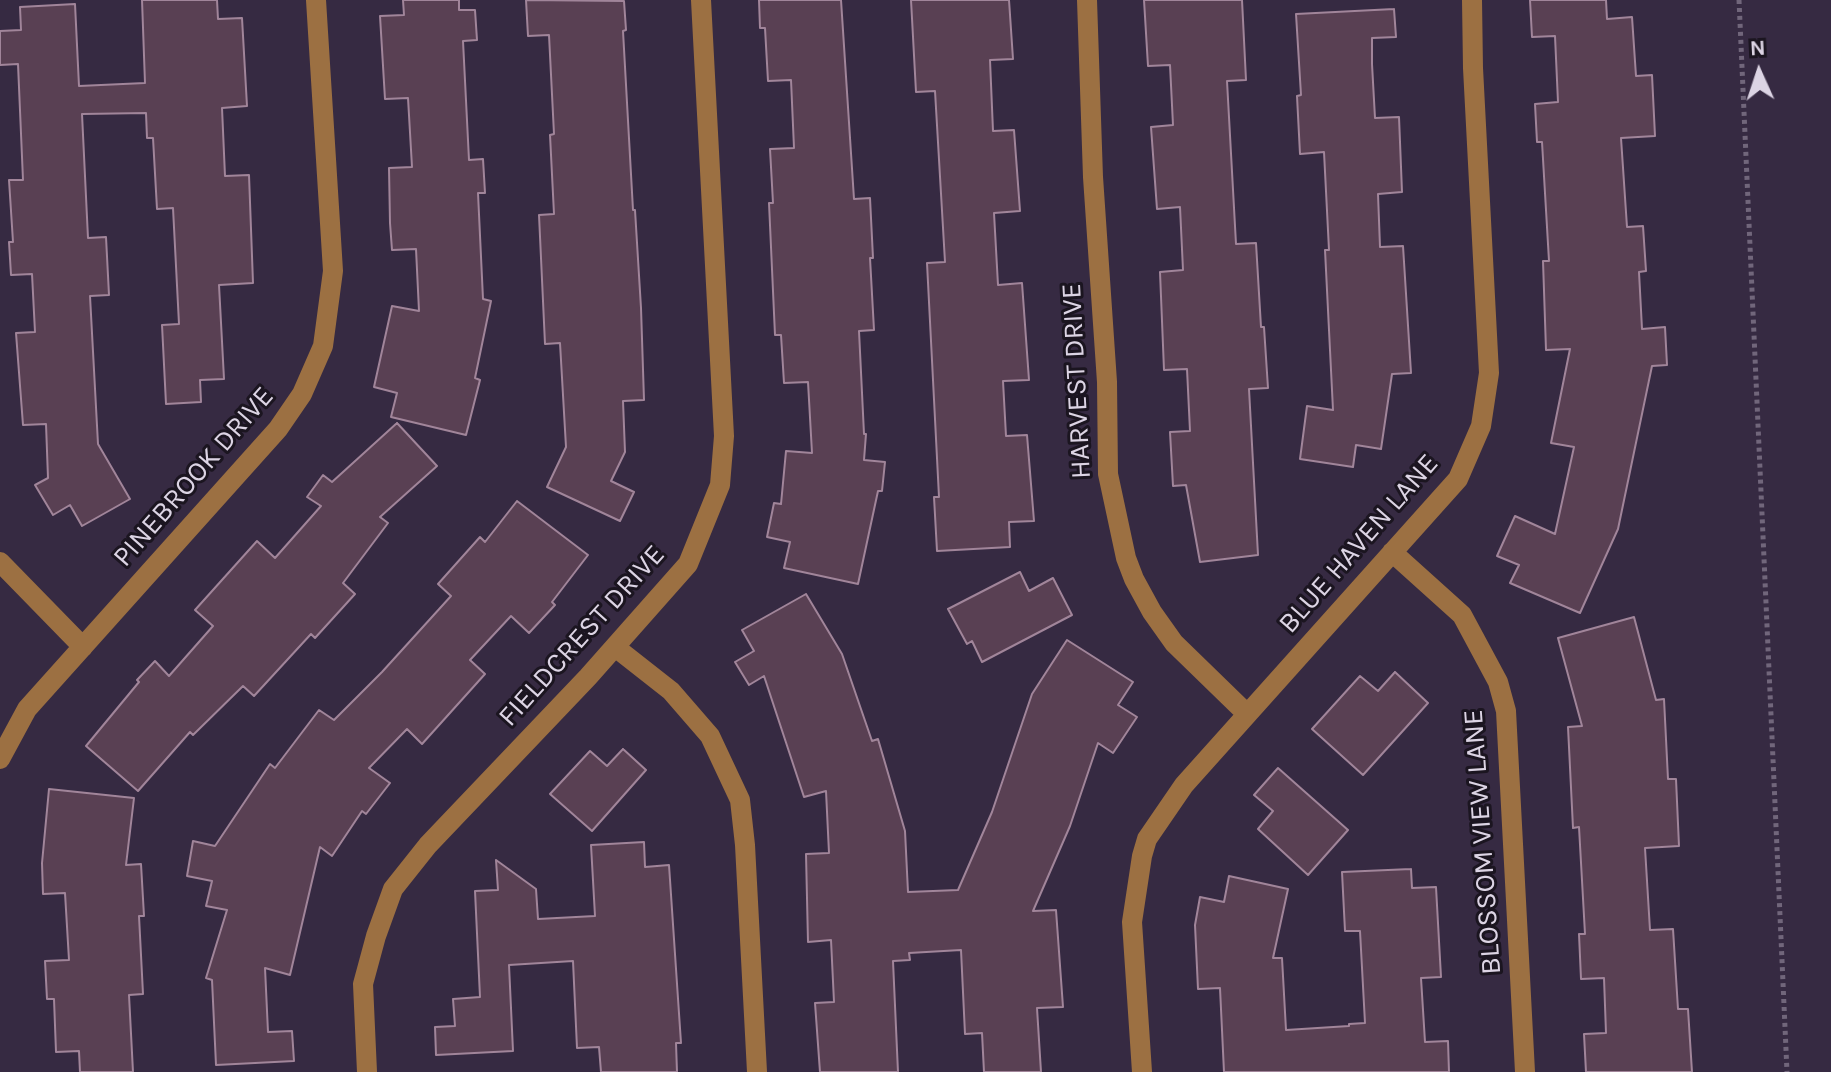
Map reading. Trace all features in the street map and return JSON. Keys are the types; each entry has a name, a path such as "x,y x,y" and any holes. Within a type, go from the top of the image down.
{"street":[{"name":"PINEBROOK DRIVE","path":"0,759 27,709 278,429 302,394 323,346 333,271 316,0"},
{"name":"FIELDCREST DRIVE","path":"367,1072 363,984 393,889 428,845 615,647 688,564 720,485 724,436 701,0"},
{"name":"HARVEST DRIVE","path":"1087,0 1093,177 1107,382 1108,474 1126,558 1146,601 1174,643 1247,714"},
{"name":"BLUE HAVEN LANE","path":"1142,1072 1132,922 1147,839 1184,785 1458,479 1481,426 1489,373 1472,0"},
{"name":"BLOSSOM VIEW LANE","path":"1392,552 1462,615 1498,682 1506,711 1525,1072"},
{"path":"0,562 83,647"},
{"path":"615,647 671,691 710,736 740,800 757,1072"}],"path":[{"path":"1739,0 1787,1072"}],"building":[{"path":"142,0 217,0 218,19 242,18 247,106 222,108 225,176 249,175 253,283 219,285 224,379 200,380 201,402 166,404 162,325 179,324 173,208 157,209 153,138 147,138 146,113 82,114 88,238 106,237 109,295 90,296 98,444 130,499 82,526 70,505 53,515 35,485 48,478 46,424 23,425 16,333 35,332 32,274 11,275 9,242 13,242 9,180 23,180 18,64 0,65 0,31 21,30 20,7 75,4 79,86 145,83"},
{"path":"403,0 459,0 459,10 475,10 477,40 463,41 469,160 483,159 485,193 478,193 483,299 491,301 475,378 480,380 466,435 391,417 397,393 374,387 392,306 419,311 416,249 392,250 390,223 389,168 412,167 408,98 385,99 380,16 404,15"},
{"path":"526,0 624,1 626,30 623,31 644,400 623,401 625,452 611,481 634,492 620,521 547,487 566,447 560,343 545,344 539,215 554,214 550,135 554,134 549,35 528,36"},
{"path":"759,0 841,0 854,199 870,198 873,258 870,258 874,330 859,331 866,434 864,460 885,462 882,491 878,491 858,584 784,568 790,542 767,537 774,503 781,504 786,451 812,453 808,382 784,383 781,335 775,335 769,203 773,203 770,149 794,148 791,80 768,81 765,28 760,28"},
{"path":"911,0 1009,0 1013,59 990,60 993,131 1014,130 1020,211 994,213 998,285 1022,283 1029,380 1003,381 1006,436 1027,435 1034,521 1009,522 1010,547 937,551 934,497 939,497 927,263 945,262 935,91 916,92"},
{"path":"1144,0 1242,0 1246,80 1227,81 1236,244 1256,243 1268,388 1249,389 1258,555 1200,562 1186,485 1173,486 1170,432 1190,431 1187,369 1164,370 1160,272 1183,270 1180,207 1157,209 1151,127 1173,125 1170,65 1148,66"},
{"path":"1530,0 1606,0 1607,19 1632,17 1636,76 1652,75 1655,136 1621,138 1627,227 1643,226 1646,271 1639,272 1642,329 1665,327 1667,365 1652,366 1618,529 1580,613 1510,583 1519,565 1497,556 1515,516 1555,534 1574,447 1551,443 1570,349 1546,350 1543,261 1549,261 1542,142 1537,142 1535,104 1558,102 1555,36 1532,37"},
{"path":"1394,9 1396,37 1372,38 1375,118 1399,117 1402,192 1378,194 1380,247 1403,246 1411,373 1392,374 1381,449 1356,445 1353,467 1300,459 1307,406 1333,410 1325,250 1329,250 1324,152 1300,154 1297,96 1301,95 1296,14"},
{"path":"397,423 437,466 380,517 388,523 343,583 355,594 315,638 311,634 254,696 243,686 193,735 190,732 138,791 86,746 155,661 169,676 213,626 195,610 257,541 275,558 321,506 307,497 323,475 332,482"},
{"path":"517,501 588,555 552,602 555,605 529,633 511,616 470,660 485,674 422,744 407,729 369,768 390,783 366,814 362,811 332,856 320,847 290,975 265,968 268,1032 292,1031 294,1061 216,1065 212,980 206,978 227,910 206,906 212,881 187,876 193,841 215,846 270,764 275,768 319,710 334,720 382,672 451,596 438,584 480,537 485,542"},
{"path":"1020,572 1029,591 1053,578 1072,615 982,662 972,641 967,644 948,609"},
{"path":"806,594 842,654 872,741 878,739 905,831 908,892 958,890 992,812 1032,694 1067,640 1133,682 1118,705 1137,717 1113,753 1098,743 1070,826 1033,911 1056,910 1063,1007 1037,1008 1041,1072 984,1072 982,1033 965,1034 961,950 909,953 910,960 893,961 898,1072 820,1072 815,1003 834,1002 831,940 808,942 806,854 829,853 826,791 804,797 764,676 749,685 735,662 754,651 742,630"},
{"path":"1634,617 1656,700 1664,699 1668,779 1676,779 1679,846 1645,848 1650,930 1673,929 1678,1009 1688,1009 1692,1072 1586,1072 1584,1034 1606,1033 1604,978 1581,979 1579,934 1585,934 1579,827 1573,828 1568,727 1582,726 1558,638"},
{"path":"1395,672 1428,703 1363,775 1312,729 1360,676 1378,691"},
{"path":"623,749 646,770 592,831 550,794 590,751 607,766"},
{"path":"1278,768 1348,830 1308,875 1258,829 1273,811 1254,795"},
{"path":"49,789 134,798 126,865 141,864 144,916 139,916 143,994 129,995 133,1072 80,1072 79,1051 56,1052 54,999 47,999 45,961 69,960 65,893 43,894 42,863"},
{"path":"644,842 645,867 669,865 681,1043 676,1043 677,1072 601,1072 599,1047 577,1048 573,961 509,965 513,1051 436,1055 435,1027 455,1026 453,999 480,997 475,891 498,890 496,860 536,889 538,919 595,916 591,845"},
{"path":"1411,869 1412,888 1436,887 1441,977 1421,978 1425,1042 1448,1041 1449,1072 1224,1072 1220,988 1198,989 1195,925 1200,897 1224,902 1229,876 1288,889 1273,958 1282,958 1286,1030 1349,1026 1365,1023 1360,931 1345,931 1342,872"}]}
